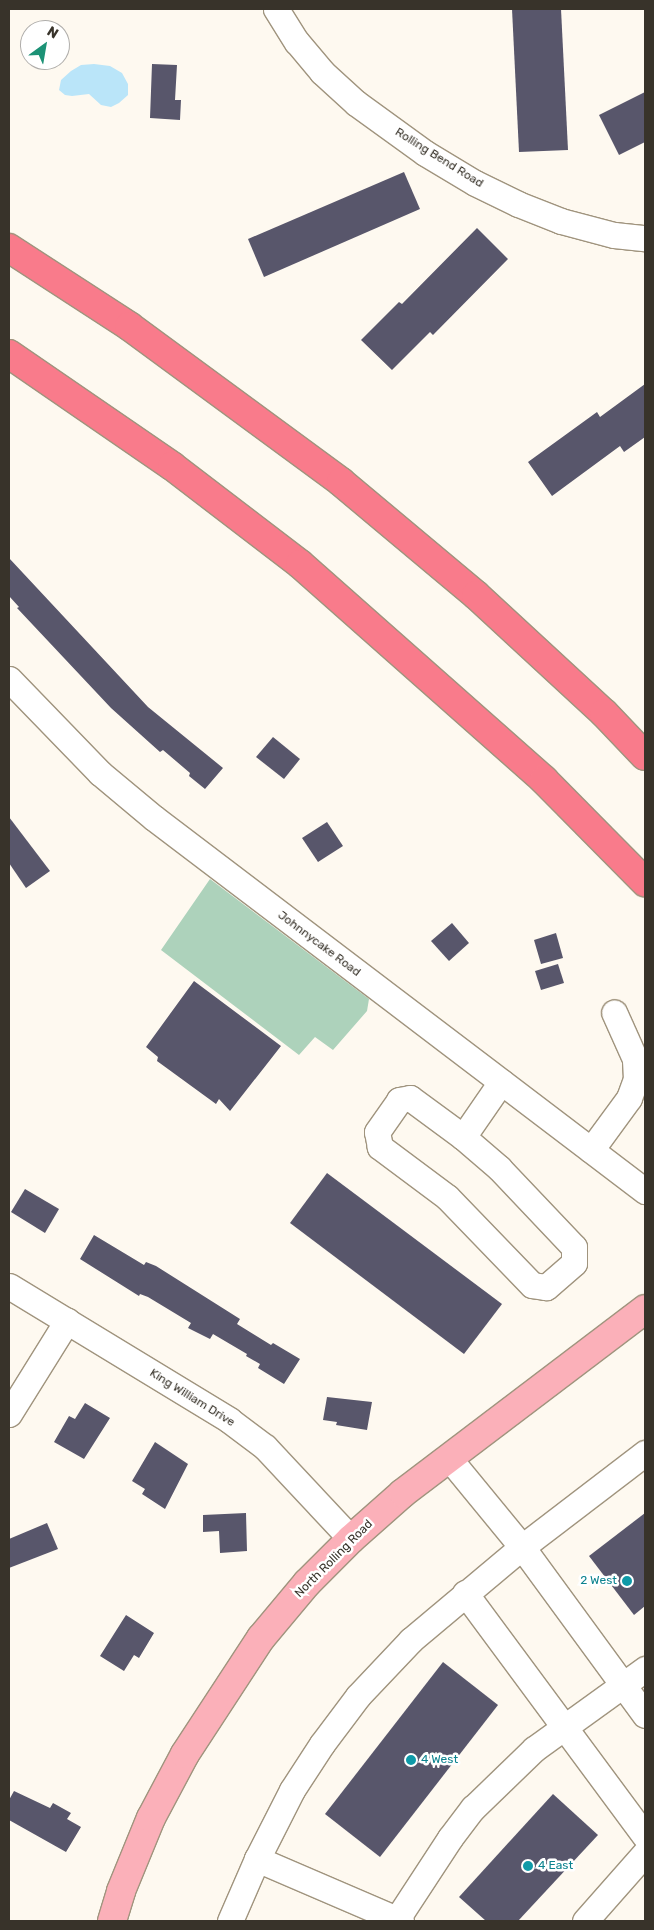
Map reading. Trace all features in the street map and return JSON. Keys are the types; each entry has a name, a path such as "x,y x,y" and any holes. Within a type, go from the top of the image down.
{"highway":[{"path":"9,248 129,326 340,482 476,595 604,714 645,756"},
{"path":"9,354 172,466 300,564 544,780 645,882"}],"main road":[{"name":"North Rolling Road","path":"112,1921 121,1891 151,1818 190,1746 262,1638 306,1583 351,1539 403,1493 645,1309"}],"street":[{"name":"Rolling Bend Road","path":"276,9 298,42 322,72 356,103 425,153 475,183 561,221 596,230 645,238"},
{"name":"Johnnycake Road","path":"9,679 100,773 154,818 645,1191"},
{"path":"591,1150 629,1098 636,1079 634,1059 614,1012"},
{"path":"463,1137 501,1082"},
{"path":"410,1098 463,1137 499,1168 574,1247 574,1264 546,1287 532,1285 447,1197 380,1147 377,1132 400,1100 410,1098"},
{"name":"King William Drive","path":"9,1286 229,1420 265,1447 351,1539"},
{"path":"9,1414 67,1321"},
{"path":"230,1921 257,1859 292,1790 322,1744 358,1696 411,1640 465,1593 645,1453"},
{"path":"448,1457 522,1547 645,1715"},
{"path":"465,1593 645,1836"},
{"path":"257,1859 399,1920 450,1838 472,1808 534,1749 645,1669"},
{"path":"585,1921 645,1853"}],"green space":[{"path":"210,879 369,999 367,1011 333,1050 315,1037 299,1055 161,950"}],"water":[{"path":"81,65 110,66 122,73 128,84 128,95 119,103 111,107 101,105 89,94 72,96 65,95 59,90 61,80 71,71"}],"building":[{"path":"512,9 561,9 568,150 519,152"},
{"path":"152,64 177,65 175,100 181,100 180,120 150,118"},
{"path":"645,92 645,142 619,155 599,115"},
{"path":"404,172 420,209 264,277 248,239"},
{"path":"477,228 508,259 433,335 430,332 392,370 361,340 399,302 402,304"},
{"path":"645,384 645,437 624,452 620,446 552,496 528,462 597,412 600,417"},
{"path":"9,558 148,707 223,768 205,789 189,776 190,773 163,750 160,752 111,708 17,608 19,607 9,596"},
{"path":"273,737 300,759 284,779 256,757"},
{"path":"9,817 50,871 26,888 9,863"},
{"path":"327,822 343,846 318,862 302,838"},
{"path":"452,923 469,943 449,961 431,941"},
{"path":"556,933 563,958 541,964 534,940"},
{"path":"558,964 564,983 541,990 535,971"},
{"path":"194,981 281,1046 230,1111 219,1099 216,1104 157,1061 158,1057 146,1047"},
{"path":"327,1173 502,1304 464,1354 290,1223"},
{"path":"25,1189 59,1209 45,1233 11,1212"},
{"path":"94,1235 144,1265 146,1262 156,1266 240,1319 237,1324 271,1345 273,1343 300,1359 284,1384 258,1368 260,1364 246,1356 247,1354 213,1334 210,1339 188,1328 191,1323 148,1297 140,1294 139,1296 80,1259"},
{"path":"327,1397 372,1402 367,1430 336,1425 337,1422 323,1420"},
{"path":"85,1403 110,1418 84,1459 54,1442 69,1416 75,1419"},
{"path":"155,1442 188,1464 165,1509 142,1494 145,1489 132,1481"},
{"path":"246,1513 247,1551 220,1553 219,1531 203,1532 203,1515"},
{"name":"2 West","path":"645,1513 645,1606 634,1615 589,1556"},
{"path":"47,1523 58,1549 9,1568 9,1539"},
{"path":"126,1615 154,1633 139,1658 134,1655 124,1671 100,1656"},
{"name":"4 West","path":"443,1662 498,1705 380,1857 325,1814"},
{"path":"14,1791 50,1808 53,1803 71,1813 67,1819 81,1827 66,1852 9,1820 9,1800"},
{"name":"4 East","path":"553,1794 598,1835 518,1921 486,1921 459,1897"}],"place":[{"name":"2 West","path":"627,1581"},
{"name":"4 West","path":"411,1760"},
{"name":"4 East","path":"528,1866"}]}
